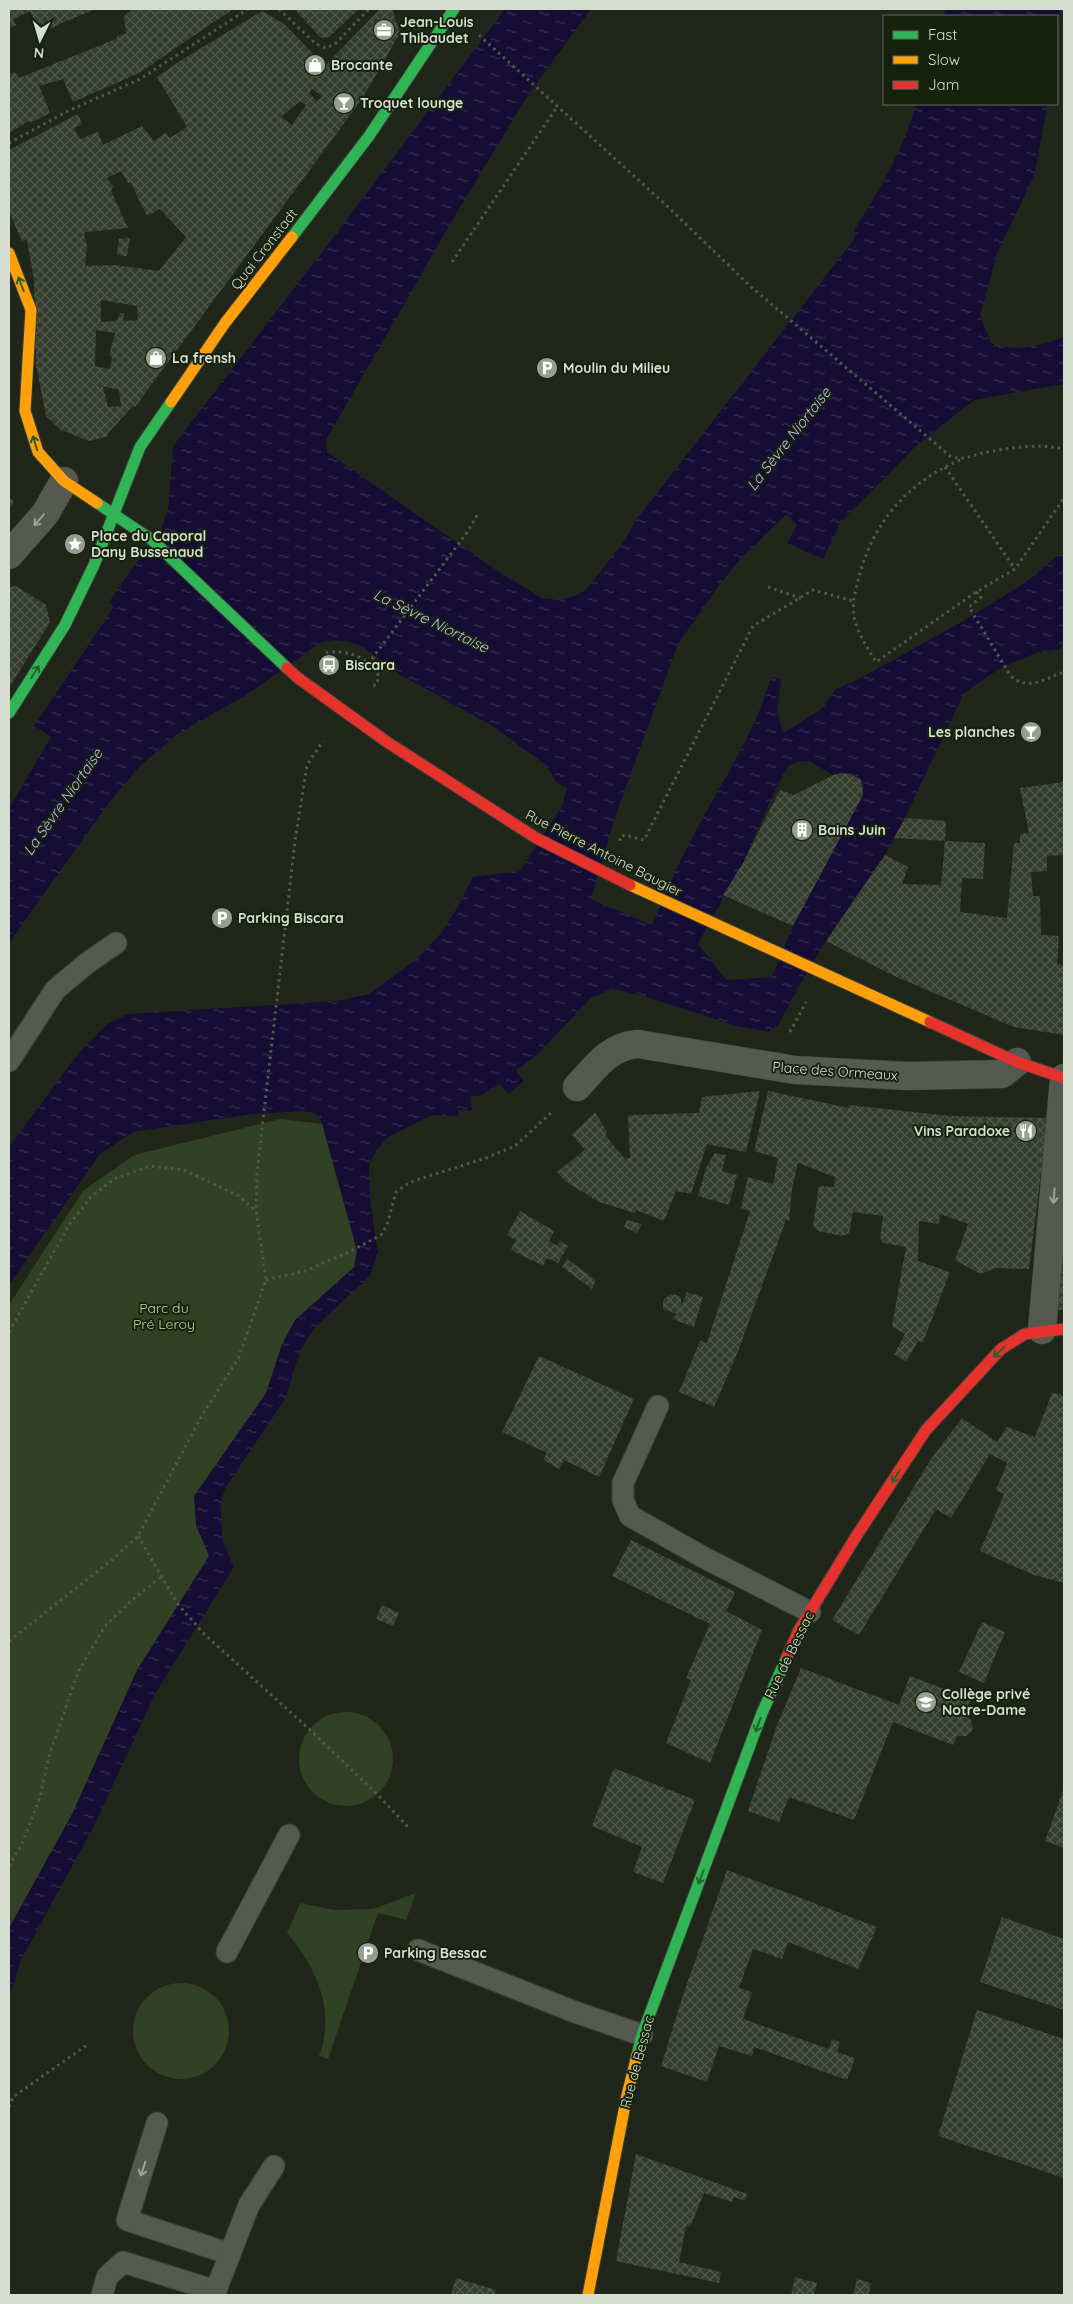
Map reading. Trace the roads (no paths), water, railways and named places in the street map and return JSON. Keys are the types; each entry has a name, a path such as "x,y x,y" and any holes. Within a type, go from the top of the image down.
{"street":[{"name":"Quai Cronstadt","path":"9,713 65,625 94,565 140,447 225,323 369,136 453,9"},
{"name":"Rue Pierre Antoine Baugier","path":"9,253 31,310 25,411 38,452 64,481 112,515 152,540 285,667 344,713 536,838 629,885 1017,1062 1064,1078"},
{"path":"9,555 44,514 64,481"},
{"name":"Place des Ormeaux","path":"578,1087 610,1052 624,1045 631,1044 673,1049 795,1070 907,1076 1002,1074 1017,1062"},
{"name":"Rue de Bessac","path":"588,2295 627,2095 642,2035 762,1713 799,1630 926,1430 1001,1350 1025,1334 1053,1330 1064,1078"}],"lane":[{"path":"9,1061 55,990 86,964 116,943"},
{"path":"658,1406 623,1483 623,1500 630,1516 810,1612"},
{"path":"227,1952 289,1835"},
{"path":"418,1950 576,2012 642,2035"},
{"path":"158,2123 127,2220 230,2254"},
{"path":"102,2295 107,2277 123,2262 215,2293 248,2205 274,2166"}],"water":[{"name":"La Sèvre Niortaise","path":"505,9 591,9 528,95 456,214 326,440 327,452 502,574 542,598 559,600 575,596 586,590 624,541 636,520 855,238 854,230 898,154 916,105 1048,105 1034,176 997,254 980,315 991,343 1001,346 1010,348 1028,347 1064,337 1064,384 974,400 915,447 841,522 823,559 787,543 797,525 787,514 744,555 720,584 678,644 615,817 591,899 652,925 676,870 702,818 736,759 756,719 771,677 781,679 777,711 783,733 820,710 836,689 859,679 965,620 1029,580 1057,556 1064,553 1064,644 1059,649 1036,653 999,669 964,693 905,818 885,855 826,941 779,1024 769,1032 736,1026 644,996 612,989 591,998 539,1053 516,1071 524,1081 508,1094 500,1084 482,1095 470,1097 472,1110 458,1110 458,1116 431,1115 385,1139 369,1163 370,1200 378,1253 370,1276 314,1328 300,1351 285,1399 226,1487 220,1504 223,1541 234,1567 155,1694 93,1828 21,1960 9,1998 9,1928 72,1814 137,1670 209,1556 196,1525 194,1496 266,1393 282,1344 295,1320 354,1267 357,1251 321,1120 314,1113 302,1111 253,1114 133,1132 100,1154 9,1285 9,1147 77,1055 106,1025 127,1014 337,1001 369,994 417,959 441,933 473,877 520,871 561,808 567,788 556,782 547,766 494,727 401,675 363,647 350,642 334,640 322,642 245,696 176,735 140,766 108,804 9,943 9,808 51,737 34,726 114,607 109,602 137,562 159,536 168,509 173,446 339,230","holes":["809,761 833,775 849,774 860,779 863,795 793,926 772,977 726,980 698,944 743,863 777,786 789,766 796,762"]},
{"path":"946,9 1060,9 1058,24 1058,15 943,15"}],"place":[{"name":"Jean-Louis Thibaudet","path":"384,30"},
{"name":"Brocante","path":"315,65"},
{"name":"Troquet lounge","path":"344,103"},
{"name":"La frensh","path":"156,358"},
{"name":"Moulin du Milieu","path":"547,368"},
{"name":"Place du Caporal Dany Bussenaud","path":"75,544"},
{"name":"Biscara","path":"329,665"},
{"name":"Les planches","path":"1031,732"},
{"name":"Bains Juin","path":"802,830"},
{"name":"Parking Biscara","path":"222,918"},
{"name":"Vins Paradoxe","path":"1026,1131"},
{"name":"Collège privé Notre-Dame","path":"926,1702"},
{"name":"Parking Bessac","path":"368,1953"}],"park label":[{"name":"Parc du Pré Leroy","path":"164,1316"}]}
